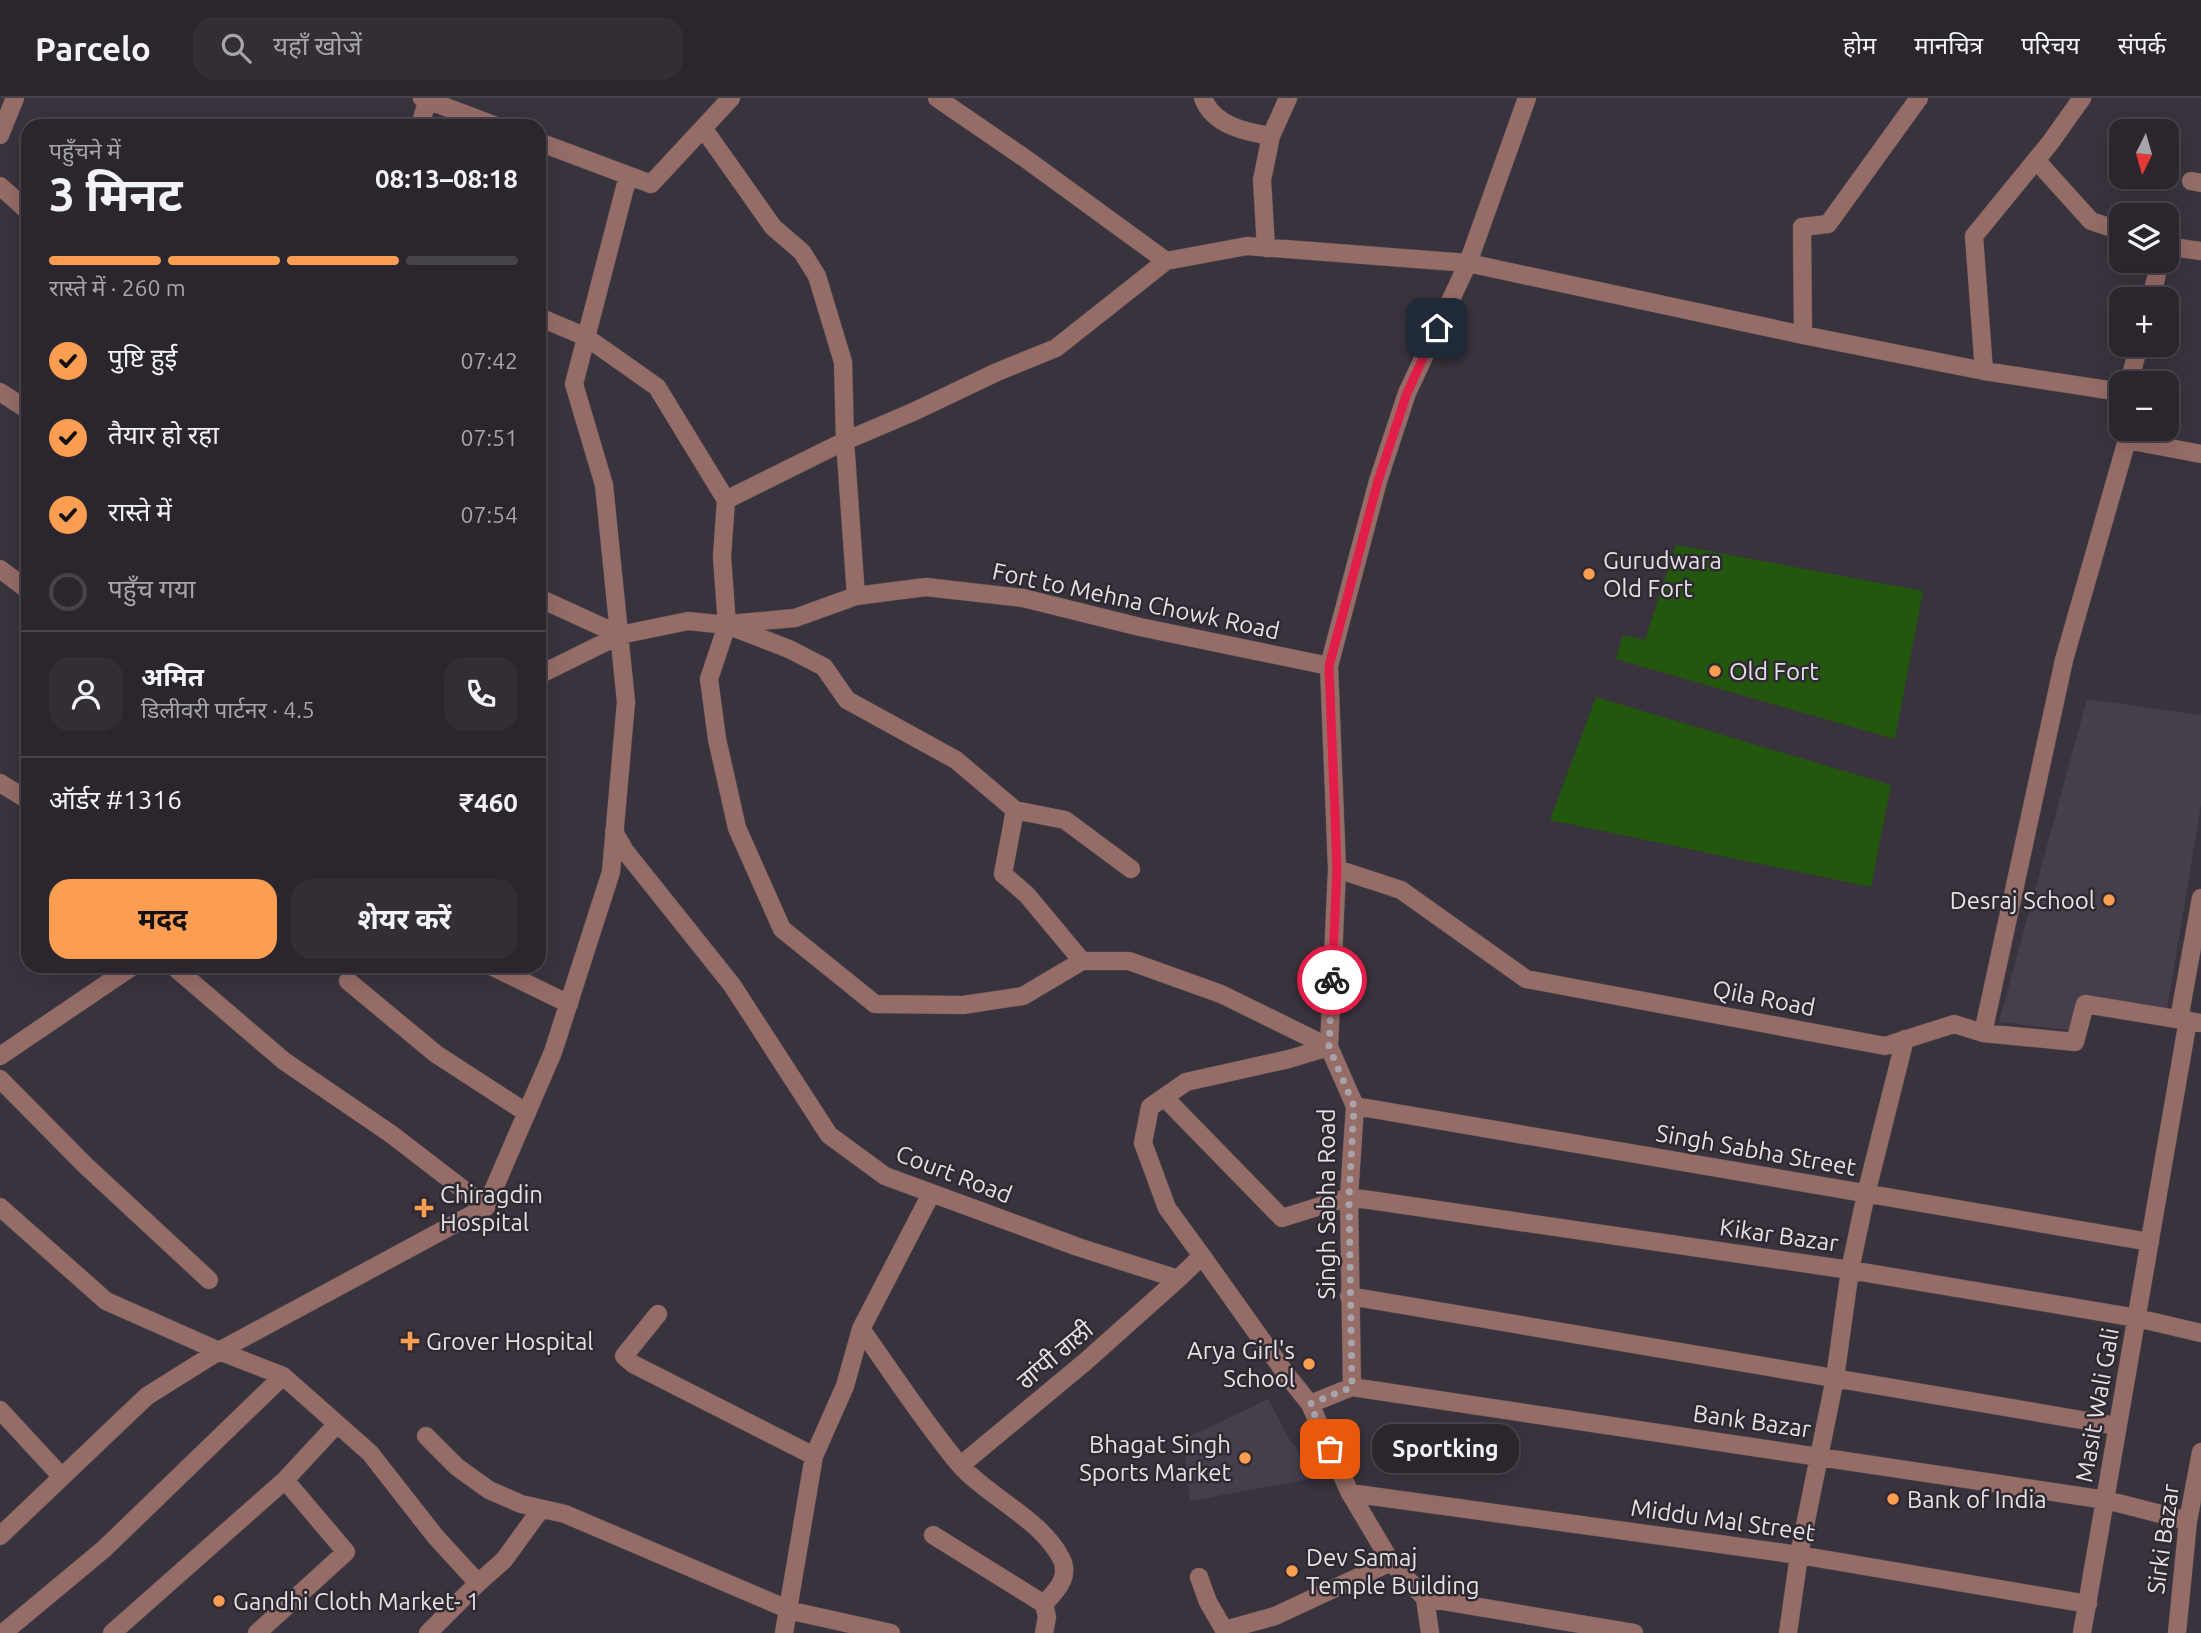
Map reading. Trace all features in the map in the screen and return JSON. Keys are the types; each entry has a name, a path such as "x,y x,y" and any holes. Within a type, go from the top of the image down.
{"street":[{"path":"0,135 15,98"},
{"path":"546,145 651,184 731,98"},
{"path":"937,98 1166,261"},
{"path":"1203,98 1207,109 1239,131 1271,136"},
{"path":"1266,248 1262,180 1271,136 1288,98"},
{"path":"1803,335 1802,227 1828,224 1919,98"},
{"path":"1983,371 1974,236 2036,160 2081,98"},
{"path":"421,119 425,99 478,119"},
{"path":"1329,1047 1337,869 1329,666 1378,481 1407,393 1468,263 1522,101"},
{"path":"703,128 773,227 802,252 817,276 843,362 845,441 856,596"},
{"path":"2036,160 2091,221 2109,227"},
{"path":"0,1536 147,1396 219,1351 486,1207 553,1052 611,872 626,702 604,485 574,384 628,176"},
{"path":"0,186 21,205"},
{"path":"726,500 845,441 1056,348 1166,261 1247,246 1468,263 1983,371 2109,390"},
{"path":"2179,248 2201,251"},
{"path":"546,320 586,337 657,387 726,500 722,557 727,625 709,679 717,740 737,828 782,929 875,1004 963,1005 1023,996 1082,961 1129,961 1221,994 1329,1047"},
{"path":"0,392 21,406"},
{"path":"1983,1033 2064,660 2125,441"},
{"path":"2153,441 2201,454"},
{"path":"0,569 21,585"},
{"name":"Fort to Mehna Chowk Road","path":"727,625 794,618 856,596 926,587 1023,598 1140,627 1329,666"},
{"path":"546,601 620,635"},
{"path":"546,672 620,635 688,621 727,625 789,649 824,667 847,699 956,760 1015,810 1065,820 1131,869"},
{"path":"0,783 21,796"},
{"path":"1015,810 1003,874 1027,895 1082,961"},
{"name":"Court Road","path":"614,832 625,850 732,985 829,1135 885,1177 1078,1247 1178,1279"},
{"name":"Qila Road","path":"1337,869 1401,890 1527,979 1885,1046 1954,1024 1983,1033 2075,1042 2085,1004 2189,1021"},
{"name":"Masit Wali Gali","path":"2082,1633 2189,1021 2201,898"},
{"path":"0,1056 123,973"},
{"path":"181,973 284,1061 391,1134 486,1207"},
{"path":"505,973 569,1004"},
{"path":"348,981 436,1054 527,1113"},
{"path":"1788,1633 1799,1555 1835,1378 1850,1270 1905,1039"},
{"path":"1329,1047 1289,1059 1186,1082 1150,1107 1143,1143 1167,1208 1310,1404 1350,1493 1391,1562 1425,1598 1430,1633"},
{"name":"Singh Sabha Road","path":"1329,1047 1354,1106 1349,1197 1352,1387"},
{"path":"0,1079 85,1165 209,1280"},
{"path":"1164,1097 1282,1218 1349,1197"},
{"name":"Singh Sabha Street","path":"1354,1106 2150,1242"},
{"path":"784,1633 814,1456 845,1386 861,1329 931,1194"},
{"name":"Kikar Bazar","path":"1349,1197 1850,1270 2137,1318 2201,1333"},
{"path":"0,1207 106,1301 219,1351 284,1376 370,1453 435,1536 478,1583"},
{"path":"1178,1279 1202,1256"},
{"name":"ਗਾਂਧੀ ਗਲੀ","path":"961,1465 1085,1362 1178,1279"},
{"path":"1349,1296 2117,1426"},
{"path":"658,1314 624,1356 633,1364 814,1456"},
{"path":"861,1329 961,1465 1049,1539 1063,1560 1062,1584 1044,1604"},
{"path":"3,1633 104,1549 284,1376"},
{"path":"1310,1404 1352,1387"},
{"name":"Bank Bazar","path":"1352,1387 2106,1500 2188,1521"},
{"path":"0,1410 62,1477"},
{"path":"112,1633 285,1480 337,1424"},
{"path":"426,1436 457,1467 489,1490 521,1504 565,1514 788,1609 891,1633"},
{"name":"Sirki Bazar","path":"2176,1633 2188,1521 2201,1452"},
{"path":"257,1633 346,1552 285,1480"},
{"name":"Middu Mal Street","path":"1350,1493 1799,1555 2088,1604"},
{"path":"428,1633 504,1560 541,1509"},
{"path":"933,1535 1044,1604 1047,1618 1044,1633"},
{"path":"1199,1577 1208,1602 1225,1632 1275,1616 1391,1562"},
{"path":"1425,1598 1634,1633"}],"shaded area":[{"name":"Desraj School","path":"2087,699 2201,715 2201,804 2167,1010 2087,997 2071,1030 1999,1022"},
{"name":"Bhagat Singh Sports Market","path":"1268,1399 1289,1439 1321,1477 1190,1501 1183,1440"}],"green space":[{"path":"1676,545 1923,591 1895,739 1616,659 1623,635 1645,640"},
{"path":"1596,697 1891,785 1871,887 1550,820"}],"way so far":[{"path":"1330,1449 1310,1404 1352,1387 1349,1197 1354,1106 1329,1047 1332,980"}],"place":[{"name":"Gurudwara Old Fort","path":"1589,574"},
{"name":"Old Fort","path":"1715,671"},
{"name":"Desraj School","path":"2109,900"},
{"name":"Chiragdin Hospital","path":"424,1208"},
{"name":"Grover Hospital","path":"410,1341"},
{"name":"Arya Girl's School","path":"1309,1364"},
{"name":"Sportking","path":"1330,1449"},
{"name":"Bhagat Singh Sports Market","path":"1245,1458"},
{"name":"Bank of India","path":"1893,1499"},
{"name":"Dev Samaj Temple Building","path":"1292,1571"},
{"name":"Gandhi Cloth Market- 1","path":"219,1601"}],"route":[{"path":"1332,980 1337,869 1329,666 1378,481 1407,393 1437,328"}]}
